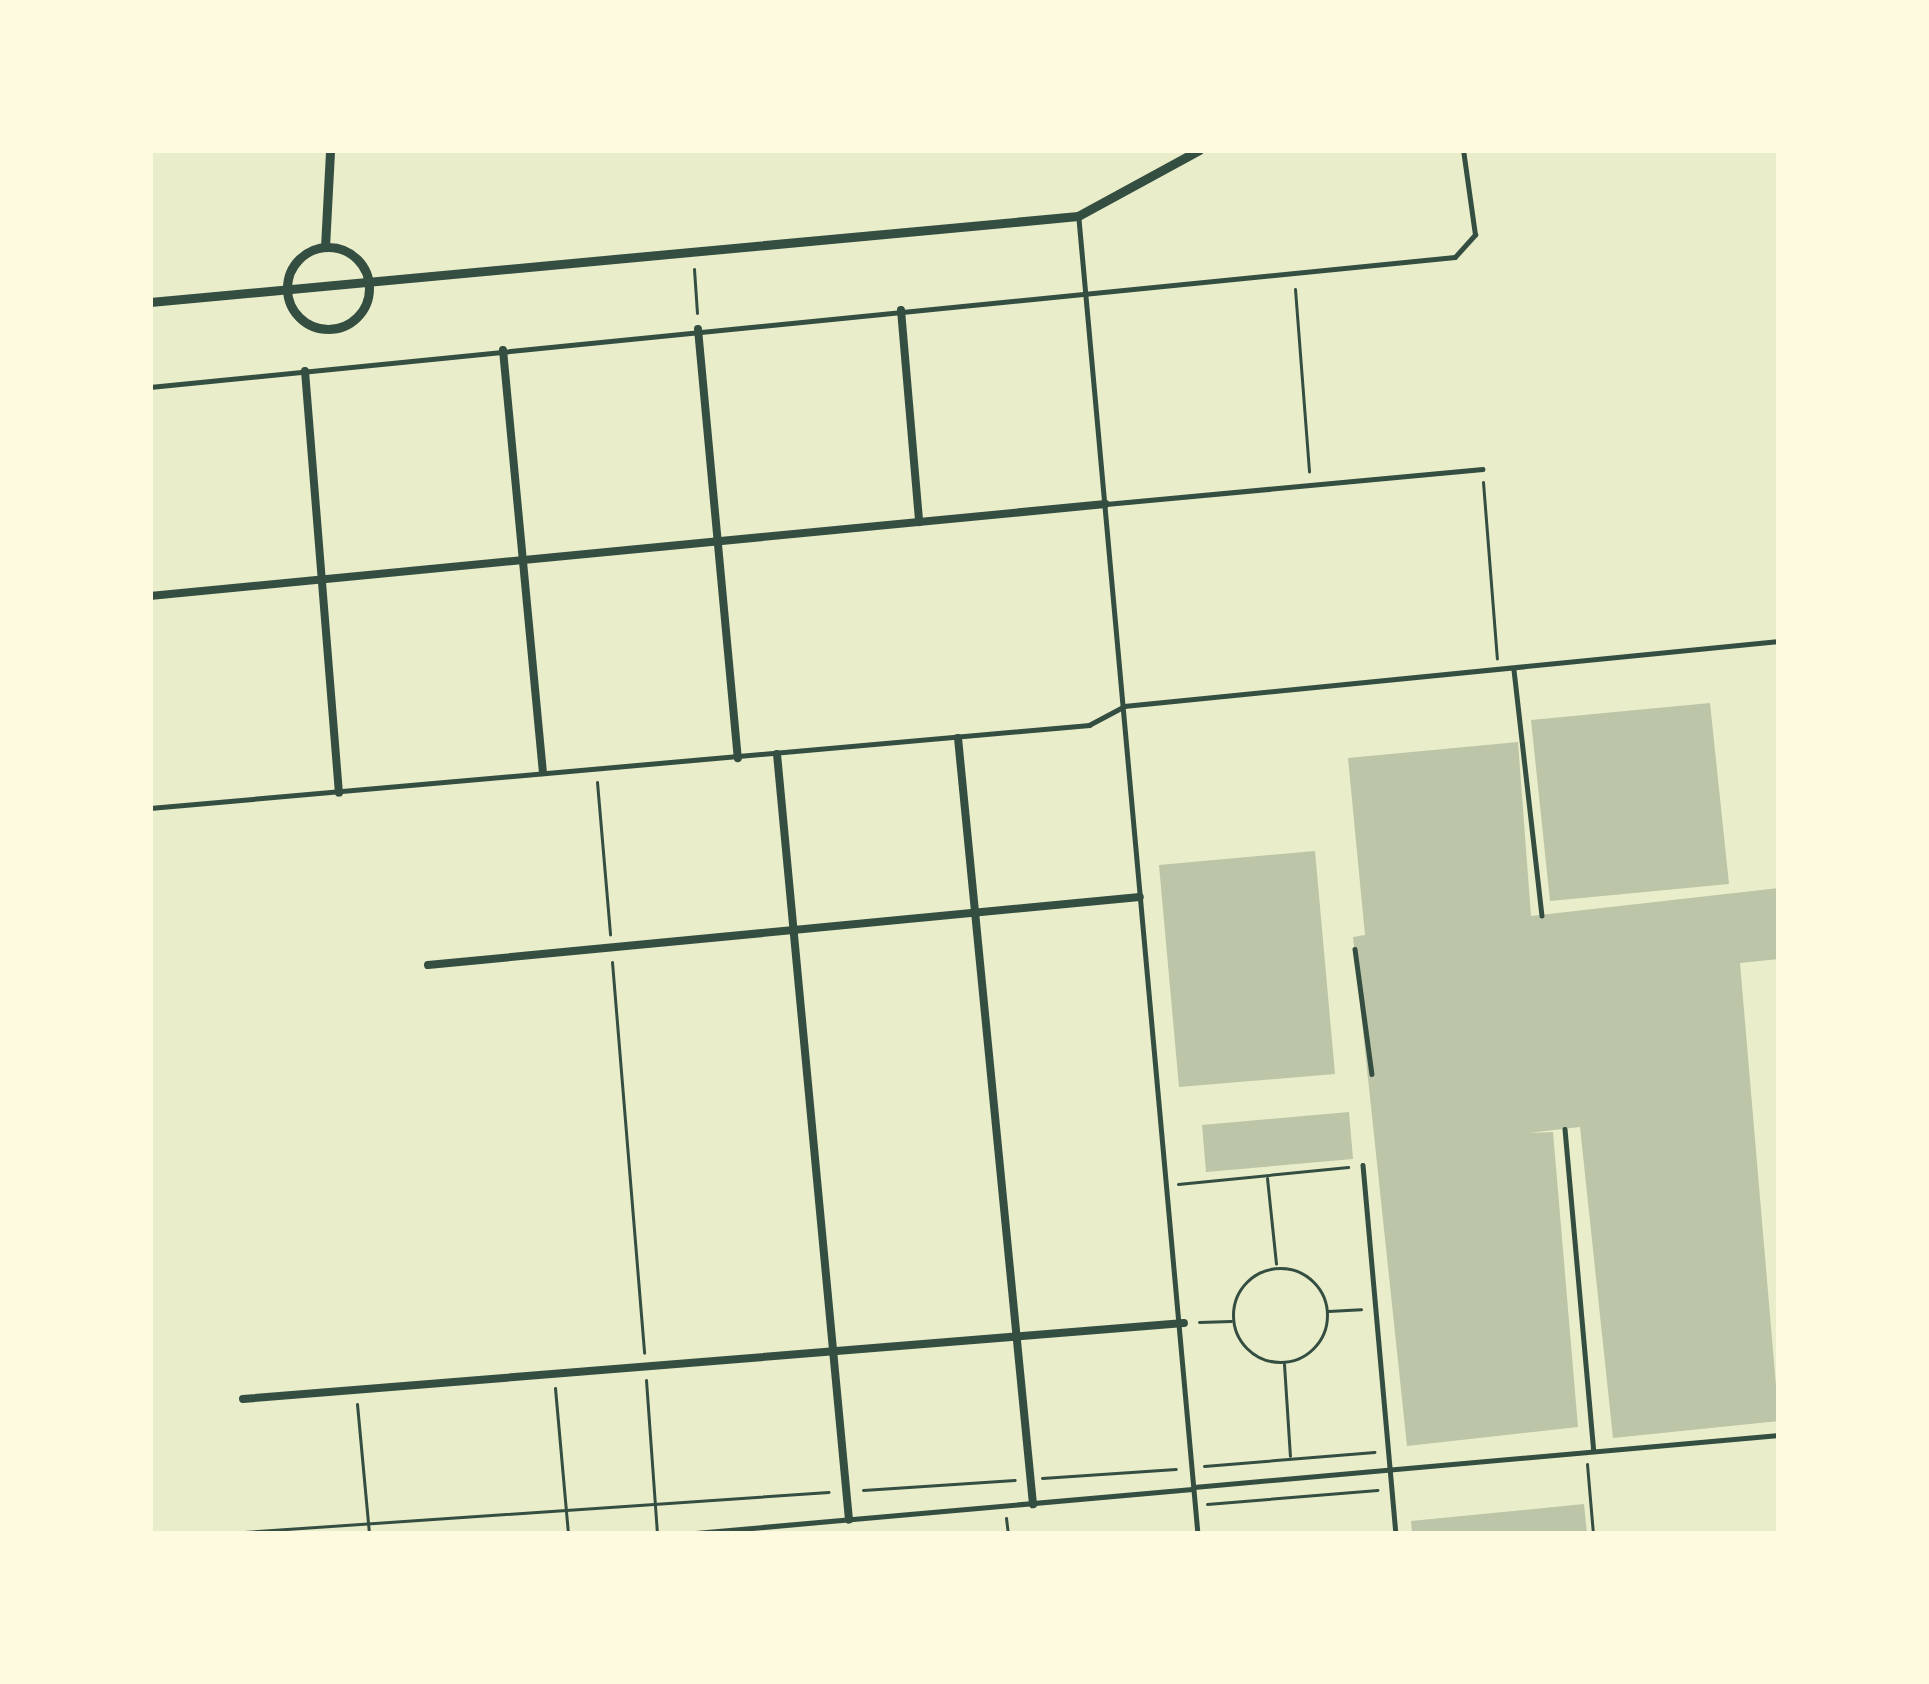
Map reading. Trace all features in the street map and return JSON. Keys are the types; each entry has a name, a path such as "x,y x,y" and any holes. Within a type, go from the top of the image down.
{"street":[{"path":"325,247 330,150"},
{"path":"150,302 1078,216 1194,151"},
{"path":"325,247 355,257 369,284 363,310 332,329 306,323 286,291 292,266 325,247"},
{"path":"902,310 919,522"},
{"path":"698,329 738,758"},
{"path":"503,350 543,772"},
{"path":"304,371 339,793"},
{"path":"150,596 1106,503"},
{"path":"958,738 1033,1504"},
{"path":"777,754 849,1520"},
{"path":"428,965 1140,897"},
{"path":"243,1399 1184,1323"}],"lane":[{"path":"150,386 1085,288 1462,254 1475,235 1463,150"},
{"path":"1078,216 1164,1186 1184,1323 1198,1534"},
{"path":"1106,503 1482,469"},
{"path":"150,808 1089,725 1124,706 1779,640"},
{"path":"1514,669 1542,915"},
{"path":"1354,949 1372,1074"},
{"path":"1565,1129 1594,1451"},
{"path":"1363,1165 1396,1534"},
{"path":"684,1534 1779,1435"}],"path":[{"path":"693,255 698,329"},
{"path":"1294,269 1308,487"},
{"path":"1482,469 1498,670"},
{"path":"596,768 657,1534"},
{"path":"1164,1186 1363,1165"},
{"path":"1266,1176 1276,1268"},
{"path":"1276,1268 1306,1275 1328,1311 1318,1344 1284,1362 1252,1354 1233,1321 1238,1292 1276,1268"},
{"path":"1328,1311 1375,1309"},
{"path":"1184,1323 1233,1321"},
{"path":"1284,1362 1291,1459"},
{"path":"554,1374 568,1534"},
{"path":"355,1390 369,1534"},
{"path":"214,1534 1388,1451"},
{"path":"1586,1456 1593,1534"},
{"path":"1196,1505 1391,1489"},
{"path":"1005,1506 1007,1534"}],"building":[{"path":"1710,703 1729,884 1550,901 1531,720"},
{"path":"1518,742 1531,916 1779,888 1779,959 1740,963 1779,1421 1613,1438 1580,1127 1528,1133 1553,1132 1578,1427 1407,1446 1353,937 1365,935 1348,758"},
{"path":"1315,851 1335,1074 1179,1087 1159,865"},
{"path":"1349,1112 1353,1159 1206,1172 1202,1125"},
{"path":"1584,1504 1587,1534 1412,1534 1411,1521"}]}
